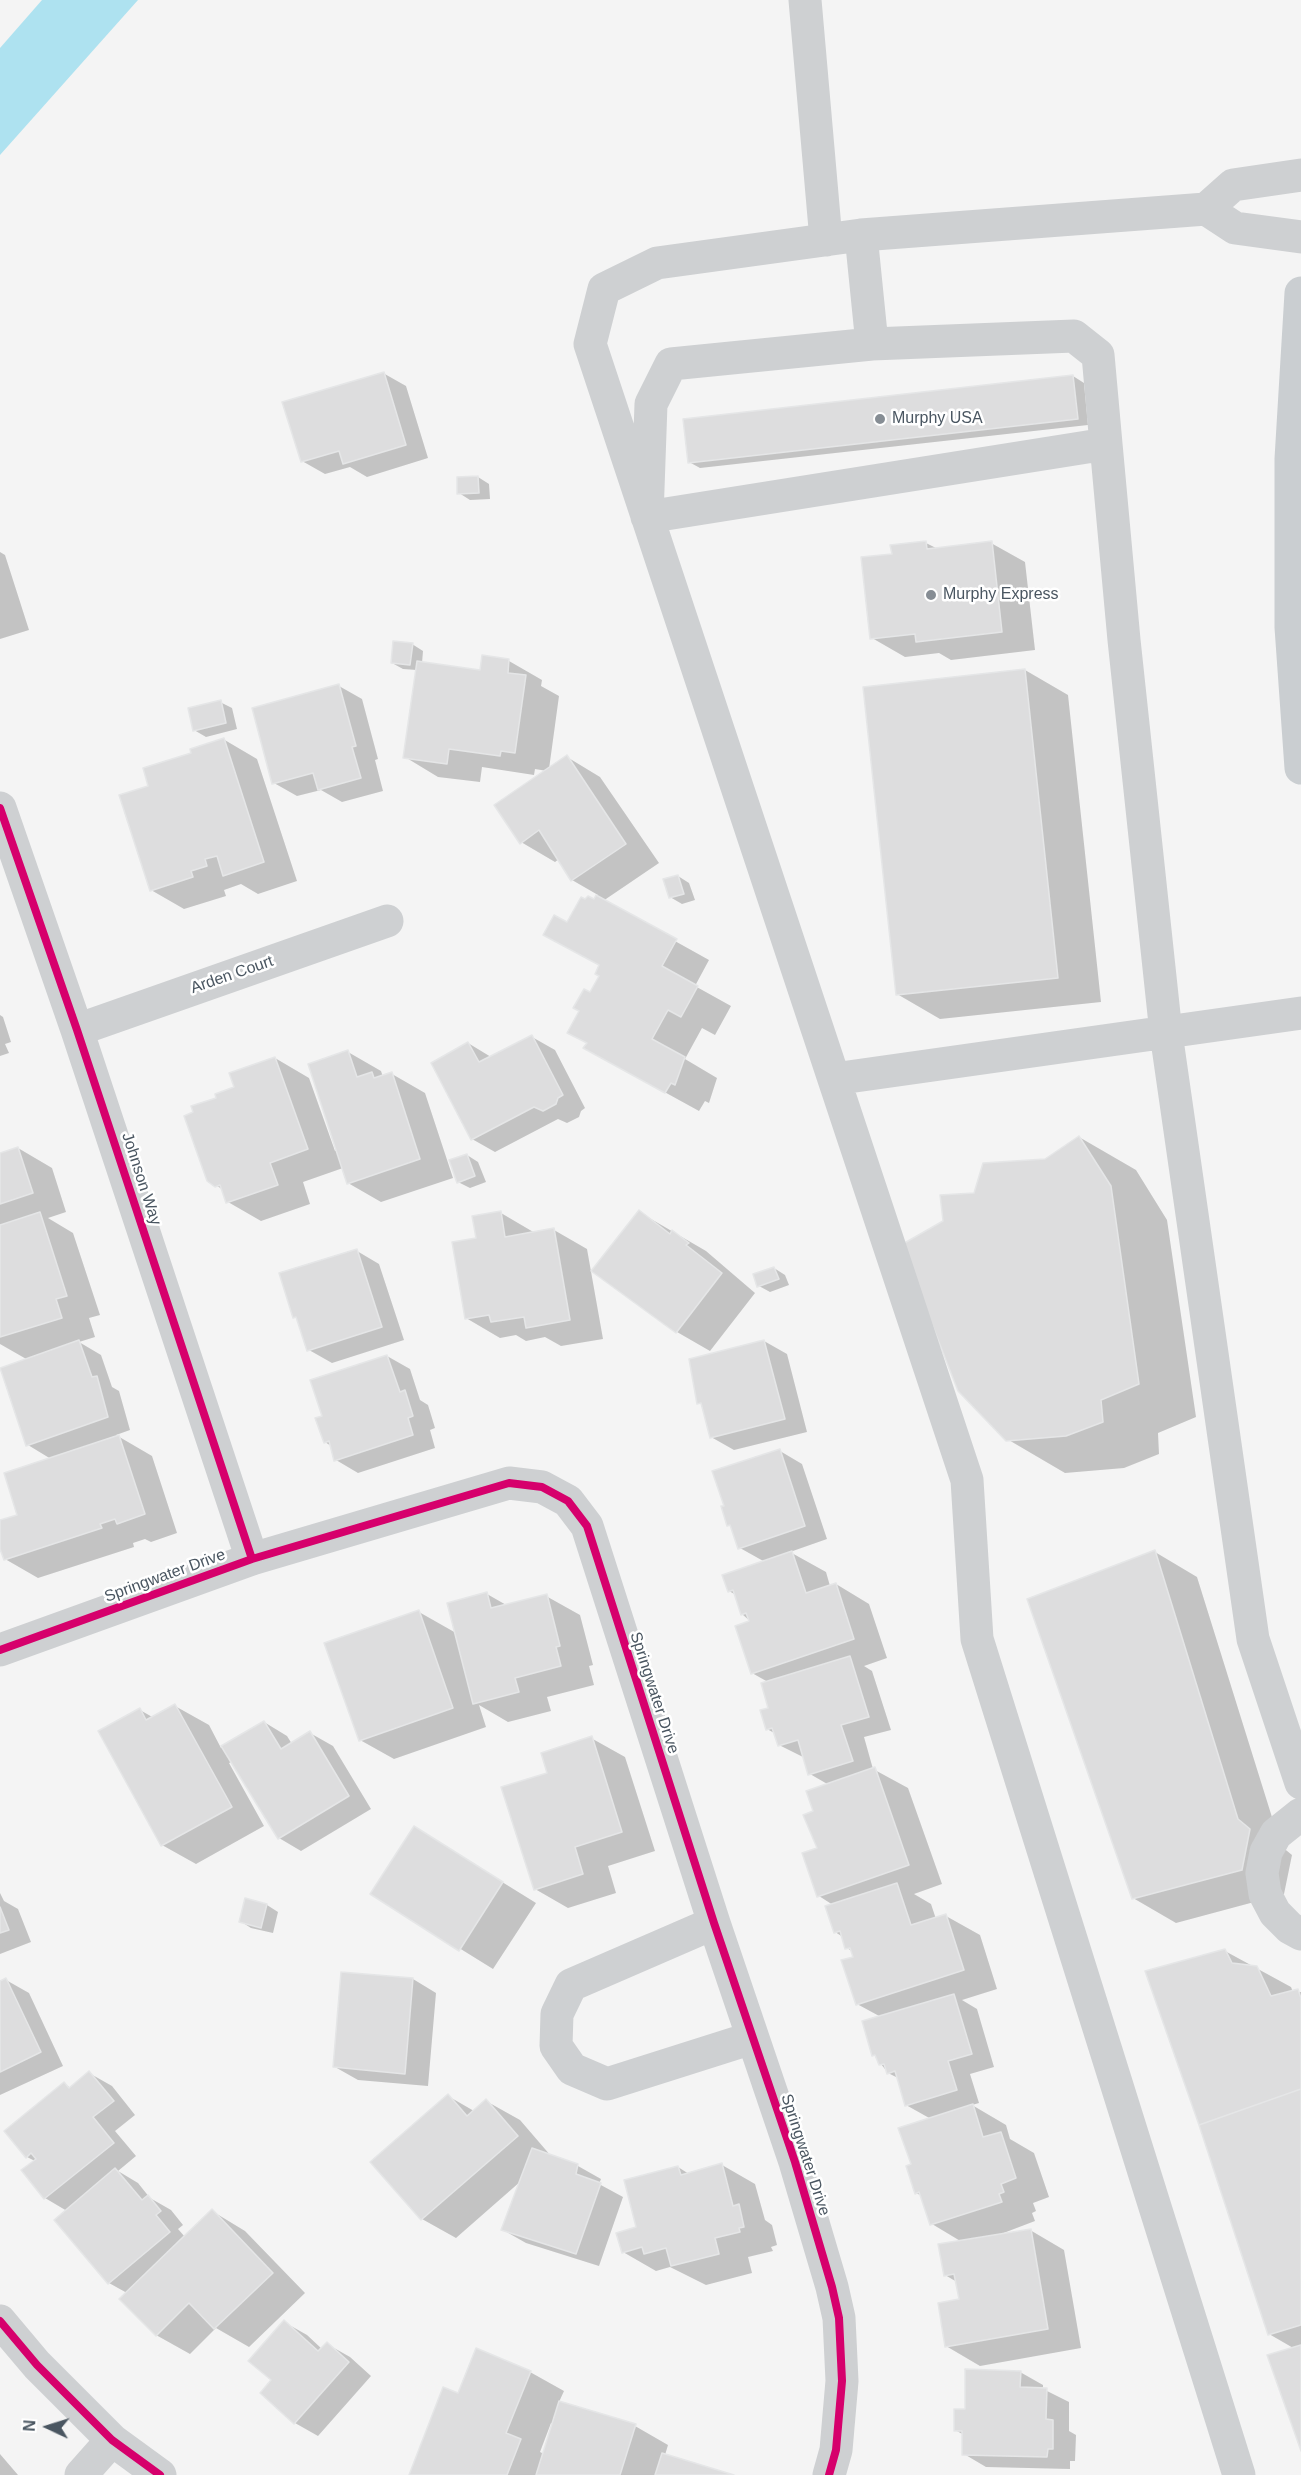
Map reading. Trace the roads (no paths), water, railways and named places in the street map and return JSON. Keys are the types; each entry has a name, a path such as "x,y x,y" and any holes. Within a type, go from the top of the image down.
{"main road":[{"path":"1301,293 1291,459 1291,627 1301,768"}],"street":[{"path":"805,0 826,240"},
{"path":"1239,2475 977,1639 967,1480 590,344 604,289 657,263 861,235 1206,209 1233,185 1301,175"},
{"path":"1206,209 1235,228 1301,237"},
{"path":"861,235 872,344"},
{"path":"646,517 651,404 670,364 872,344 1074,336 1098,355 1124,640 1166,1033 1254,1639 1301,1783"},
{"path":"646,517 1106,444"},
{"name":"Johnson Way","path":"0,808 77,1030 252,1559"},
{"name":"Arden Court","path":"77,1030 387,921"},
{"path":"834,1079 1301,1013"},
{"name":"Springwater Drive","path":"0,1650 252,1559 509,1483 542,1487 568,1501 586,1526 714,1923 795,2162 839,2318 842,2381 836,2450 829,2475"},
{"path":"1301,1814 1276,1833 1266,1852 1262,1873 1265,1894 1275,1913 1290,1928 1301,1934"},
{"path":"714,1923 571,1985 557,2014 556,2046 572,2069 607,2084 752,2038"},
{"path":"0,2321 37,2365 112,2440 160,2475"},
{"path":"81,2475 112,2440"}],"water":[{"path":"42,0 138,0 0,155 0,48"}],"place":[{"name":"Murphy USA","path":"880,419"},
{"name":"Murphy Express","path":"931,595"}]}
